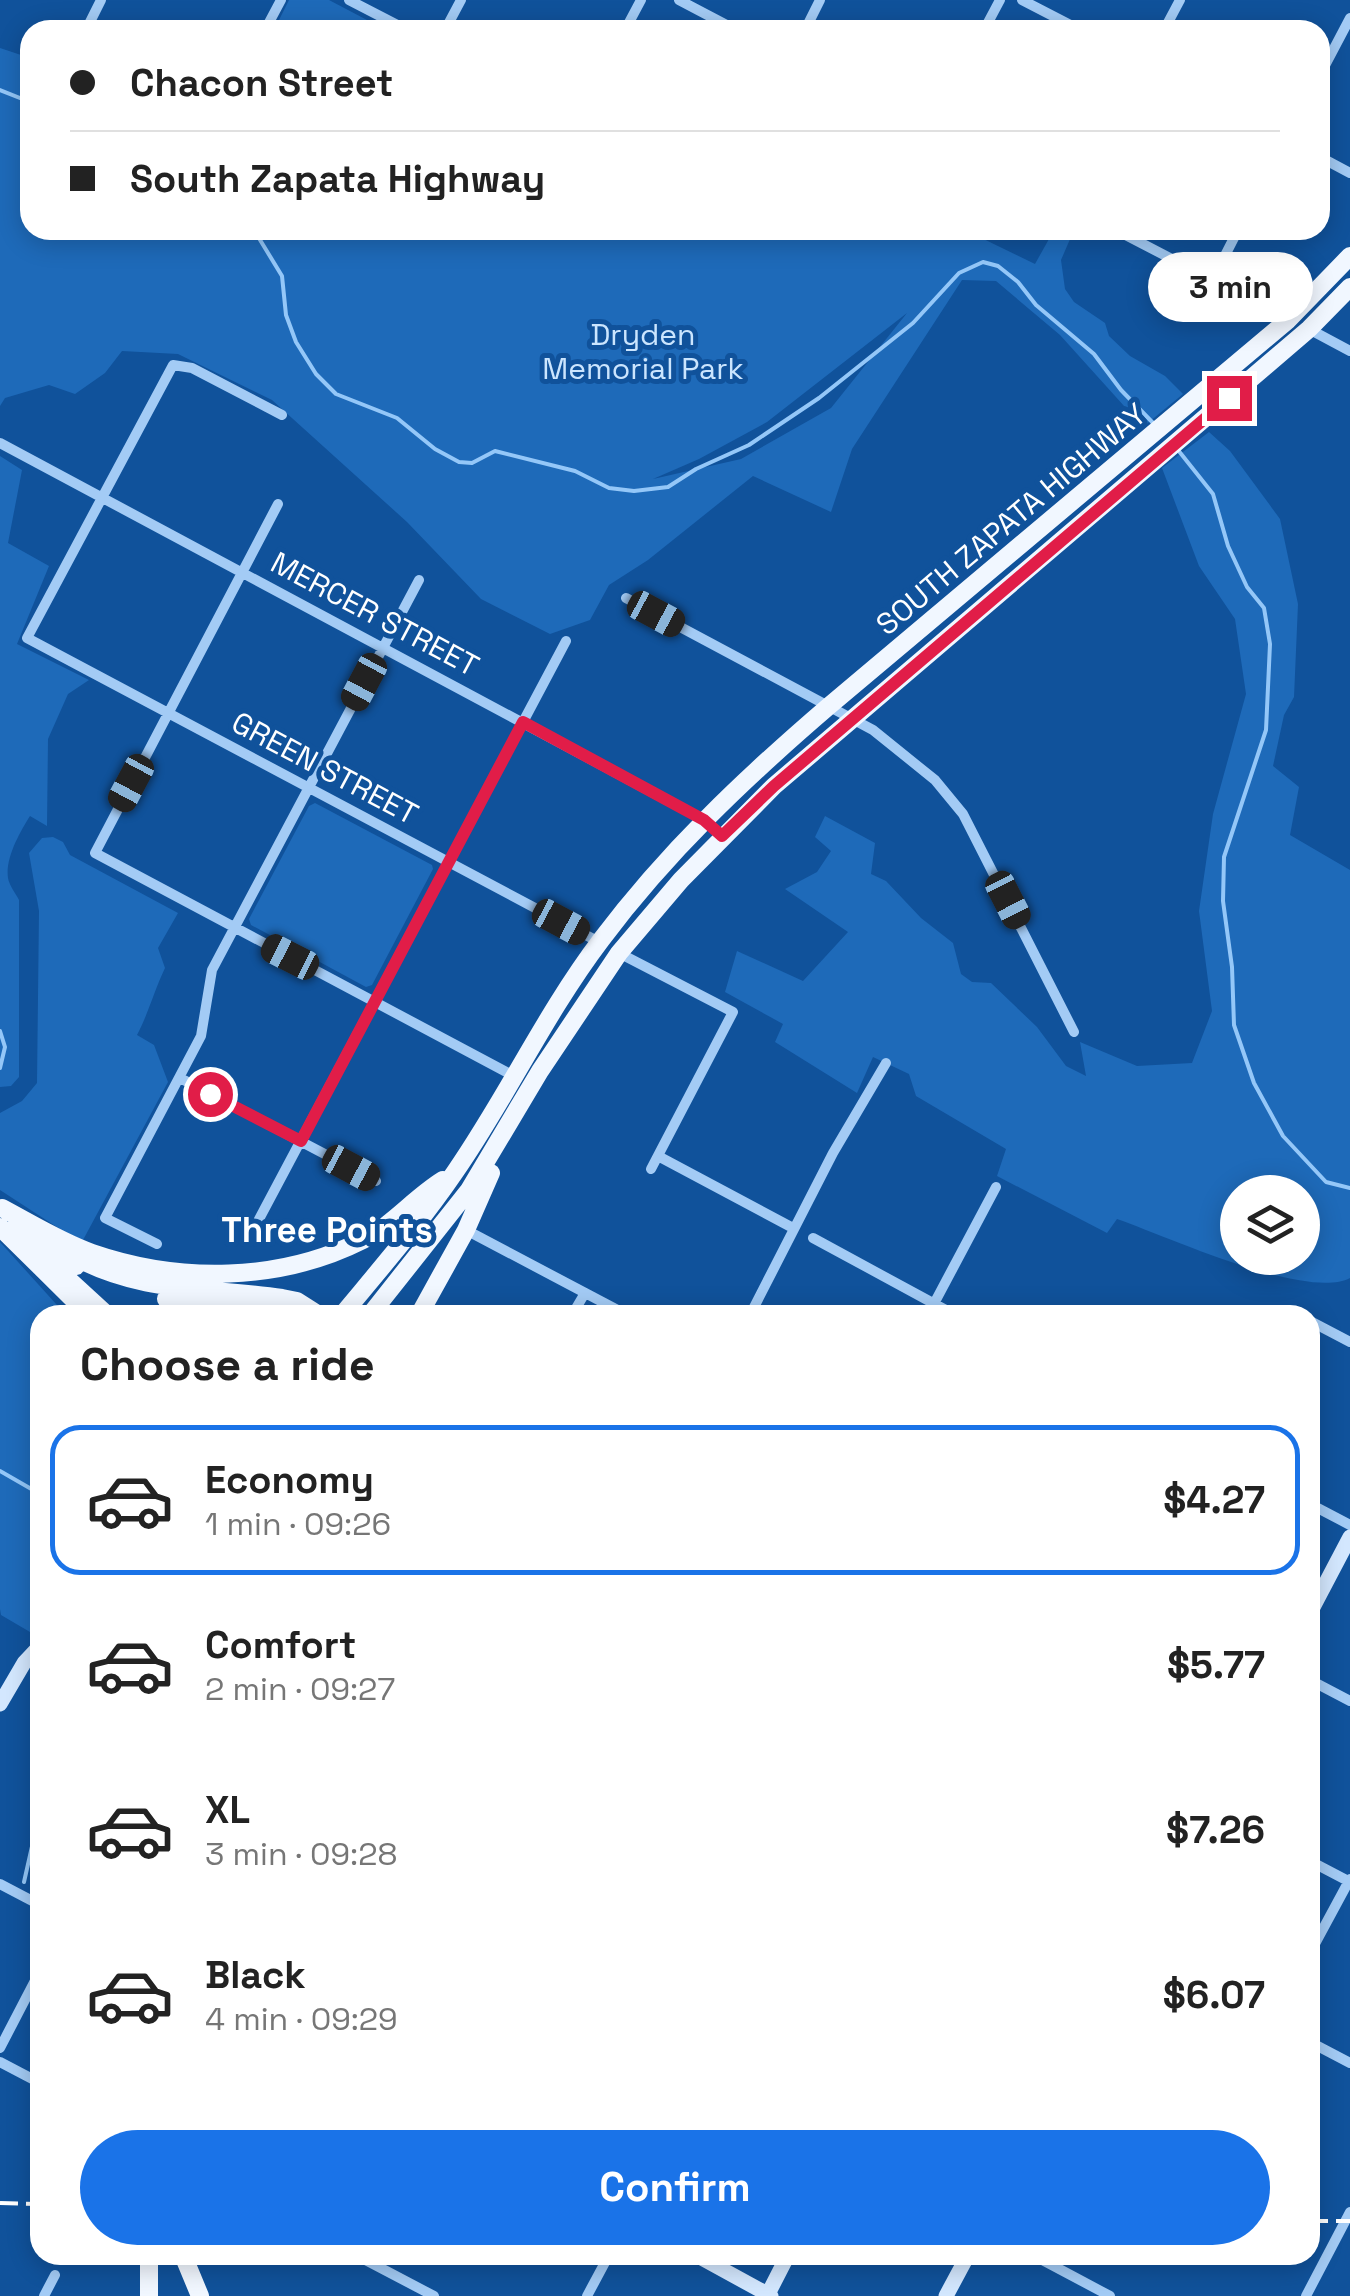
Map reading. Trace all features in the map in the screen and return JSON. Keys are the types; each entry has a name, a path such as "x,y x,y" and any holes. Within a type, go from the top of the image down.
{"main road":[{"name":"SOUTH ZAPATA HIGHWAY","path":"350,1305 456,1171 512,1075 599,942 657,870 704,820 756,768 1288,320 1350,256"},
{"name":"SOUTH ZAPATA HIGHWAY","path":"518,1110 548,1057 619,953 752,806 1309,329 1350,287"},
{"path":"425,1305 466,1230 518,1110"},
{"path":"378,1305 460,1203 518,1110"},
{"path":"0,1217 124,1263 184,1273 224,1274 303,1262 362,1240 391,1223 428,1189 456,1171"},
{"path":"0,1217 80,1305"},
{"path":"0,1217 97,1305"},
{"path":"0,1217 48,1249 123,1288 193,1303 224,1305"},
{"path":"0,1217 105,1272 166,1288 282,1298 301,1305"},
{"path":"149,2265 149,2296"},
{"path":"186,2265 200,2296"}],"street":[{"path":"348,0 387,20"},
{"path":"680,0 717,20"},
{"path":"1022,0 1061,20"},
{"path":"1330,55 1350,18"},
{"path":"1135,240 1350,351"},
{"path":"1212,280 1233,240"},
{"path":"102,498 173,365 192,368 282,414"},
{"name":"MERCER STREET","path":"0,443 704,820 722,836"},
{"name":"GREEN STREET","path":"102,498 27,638 599,942"},
{"path":"278,504 94,853 512,1075"},
{"path":"156,1244 104,1218 201,1036 212,970 419,580"},
{"path":"626,598 873,730 936,780 964,814 1074,1032"},
{"path":"248,1240 566,641"},
{"path":"619,953 733,1012 651,1169"},
{"path":"755,1305 793,1228 886,1063"},
{"path":"180,1078 376,1181"},
{"path":"658,1156 793,1228"},
{"path":"932,1305 996,1187"},
{"path":"466,1230 608,1305"},
{"path":"813,1238 923,1305"},
{"path":"577,1305 584,1292"},
{"path":"1320,1326 1350,1342"},
{"path":"1320,1509 1350,1525"},
{"path":"1320,1593 1350,1537"},
{"path":"0,1704 30,1657"},
{"path":"1320,1685 1350,1701"},
{"path":"1320,1866 1350,1881 1320,1935"},
{"path":"0,1884 30,1900"},
{"path":"0,2048 30,1990"},
{"path":"1320,2047 1350,2063"},
{"path":"0,2062 30,2078"},
{"path":"1306,2296 1350,2212"},
{"path":"1337,2237 1350,2244"},
{"path":"375,2265 434,2296"},
{"path":"587,2296 603,2265"},
{"path":"714,2265 769,2295 783,2265"},
{"path":"946,2296 963,2265"},
{"path":"1052,2265 1110,2296"},
{"path":"44,2296 55,2275"},
{"path":"405,2296 411,2284"}],"green space":[{"path":"289,0 329,0 367,20 279,20"},
{"name":"Dryden Memorial Park","path":"0,48 20,55 20,240 986,240 1035,264 1048,240 1070,240 1061,260 1065,289 1074,302 1105,323 1109,336 1130,356 1165,376 1183,394 1143,427 1060,335 996,281 962,280 852,449 831,512 753,476 648,560 609,585 590,620 550,634 481,599 407,522 272,400 178,354 122,351 105,373 75,394 49,385 5,398 0,406","holes":["907,313 831,408 741,459 653,479 767,422"]},
{"path":"1209,432 1230,451 1280,519 1298,604 1294,697 1284,715 1273,766 1299,787 1290,835 1350,870 1350,1278 1330,1283 1275,1275 1320,1275 1320,1175 1220,1175 1220,1258 1117,1219 1107,1233 997,1176 1006,1149 916,1096 909,1074 873,1057 857,1093 775,1042 783,1024 725,992 737,951 803,981 848,932 785,889 817,872 831,851 815,837 825,816 875,843 871,874 886,881 921,918 953,943 961,974 972,982 991,983 1037,1027 1066,1066 1086,1076 1080,1042 1137,1066 1192,1063 1212,1011 1199,911 1213,814 1246,694 1235,619 1199,566 1162,468"},
{"path":"0,456 22,470 8,543 49,566 17,644 89,680 68,694 48,739 47,826 30,816 9,862 9,881 19,900 19,1077 11,1086 0,1087"},
{"path":"315,803 432,865 372,985 366,987 251,925 249,919 309,806"},
{"path":"53,837 63,842 70,855 178,913 158,948 165,968 137,1035 154,1045 168,1082 83,1240 0,1190 0,1113 22,1101 37,1083 39,911 29,853 42,838"},
{"path":"0,1242 57,1305 30,1305 30,1632 1,1615"}],"waterway":[{"path":"0,90 20,98"},
{"path":"260,240 282,276 286,315 296,342 316,374 336,394 397,418 435,449 459,462 472,463 495,451 575,471 609,488 634,491 668,487 696,469 749,445 819,398 913,323 959,273 983,262 998,266 1018,282 1036,305 1094,354 1155,425"},
{"path":"1178,450 1213,494 1228,546 1247,587 1264,608 1270,644 1266,730 1224,857 1223,901 1232,967 1234,1025 1254,1083 1283,1136 1326,1182 1350,1188"},
{"path":"0,1031 5,1047 0,1068"},
{"path":"0,1471 30,1488"},
{"path":"24,1882 30,1855"}],"railway":[{"path":"0,2203 30,2204"},
{"path":"1320,2221 1350,2221"}],"district":[{"name":"Three Points","path":"327,1230"}],"route":[{"path":"210,1094 301,1141 523,722 704,820 722,836 774,786 1229,398"}]}
